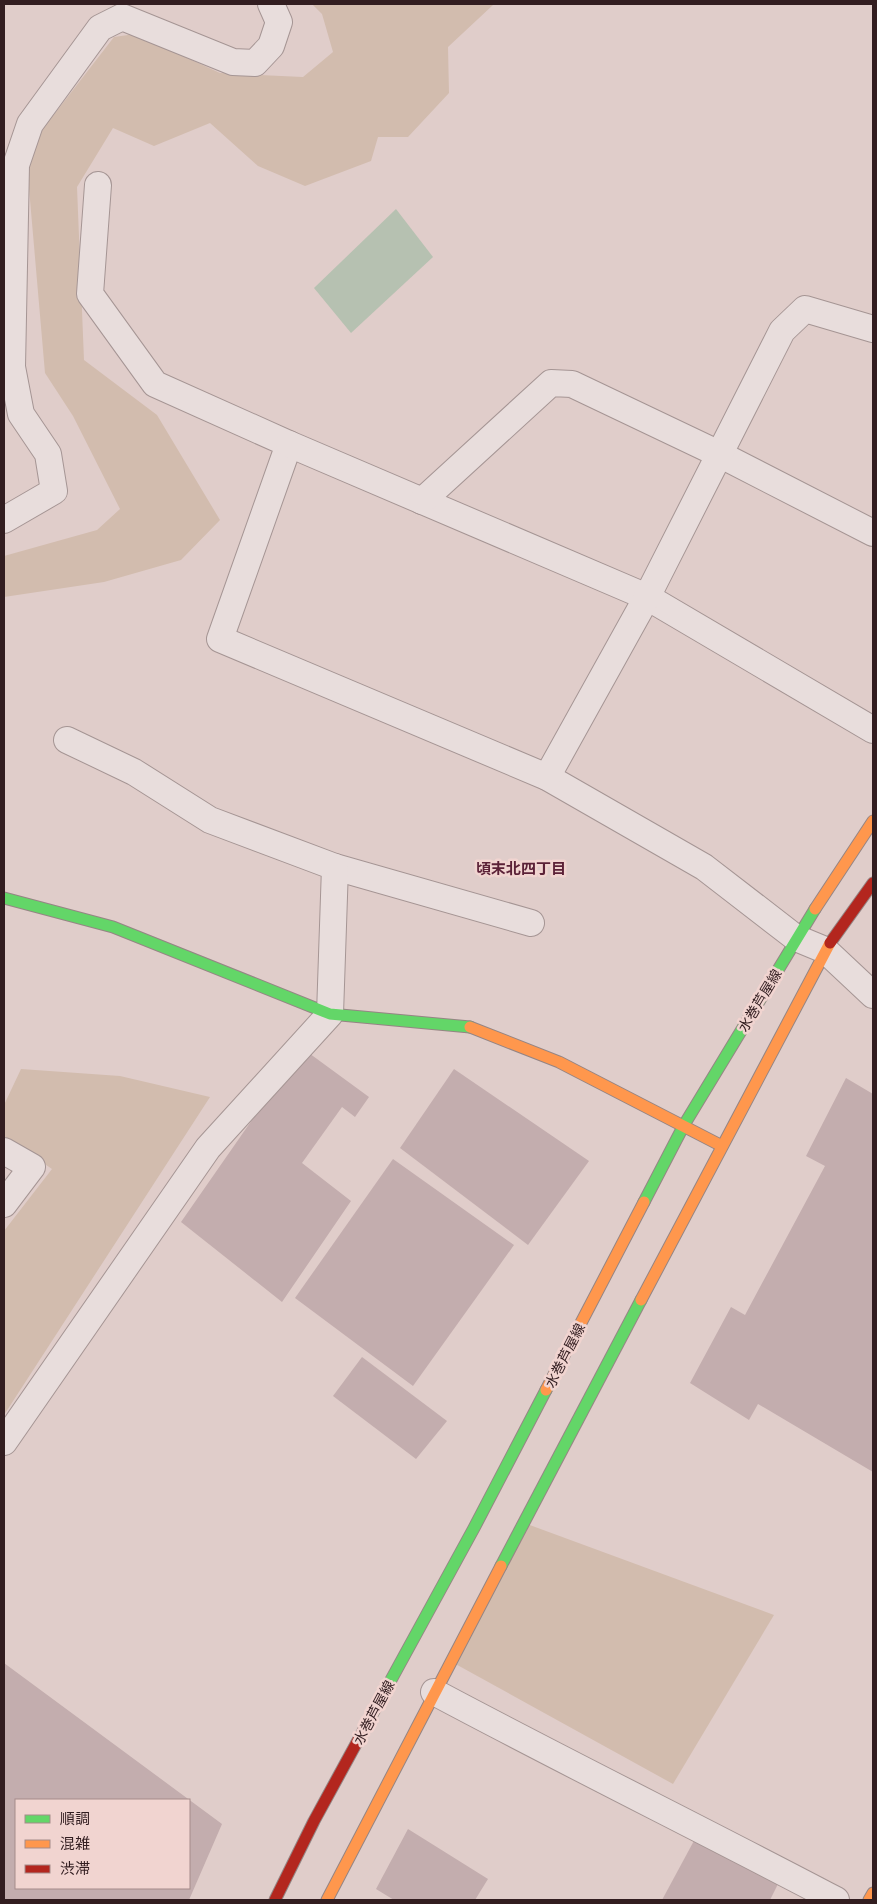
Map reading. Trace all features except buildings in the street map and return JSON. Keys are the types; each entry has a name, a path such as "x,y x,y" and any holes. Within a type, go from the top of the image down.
{"main road":[{"name":"水巻芦屋線","path":"275,1900 319,1812 474,1528 684,1125 796,938 873,822"},
{"path":"327,1900 434,1692 825,950 873,883"},
{"path":"4,898 113,927 330,1014 469,1027 559,1062 722,1146"},
{"path":"870,1900 873,1893"}],"street":[{"path":"4,520 54,491 48,454 20,414 12,367 16,165 30,124 100,28 122,18 233,62 256,63 272,46 279,22 271,4"},
{"path":"98,185 90,294 154,384 289,444 647,597 873,730"},
{"path":"547,777 647,597 782,331 804,309 873,328"},
{"path":"422,501 551,383 572,384 719,454 873,533"},
{"path":"289,444 220,639 547,777 704,867 796,938 825,950 873,995"},
{"path":"67,740 134,772 210,820 335,867 531,923"},
{"path":"4,1442 208,1148 330,1014 335,867"},
{"path":"4,1151 32,1167 4,1204"},
{"path":"434,1692 546,1752 679,1817 836,1900"}],"shaded area":[{"path":"312,4 493,5 448,47 449,93 408,137 378,137 371,161 305,186 258,166 210,123 154,146 113,128 77,187 84,360 157,415 220,520 181,560 104,582 4,597 4,556 97,530 120,509 73,416 45,373 27,165 42,130 114,37 135,34 220,73 303,77 333,52 322,14"},
{"path":"396,209 433,257 351,333 314,288"},
{"path":"21,1069 120,1076 210,1097 4,1415 4,1231 52,1169 4,1136 4,1105"},
{"path":"527,1524 774,1615 673,1784 450,1661"}],"traffic: fast":[{"path":"4,898 113,927 330,1014 470,1027"},
{"path":"644,1202 684,1125 815,909"},
{"path":"501,1566 641,1300"},
{"path":"368,1722 474,1528 546,1390"}],"traffic: slow":[{"path":"815,909 873,821"},
{"path":"641,1300 830,943"},
{"path":"470,1027 559,1062 722,1146"},
{"path":"546,1390 644,1202"},
{"path":"327,1900 501,1566"},
{"path":"869,1900 873,1893"}],"traffic: jam":[{"path":"830,943 873,883"},
{"path":"275,1900 314,1821 368,1722"}],"district":[{"name":"頃末北四丁目","path":"521,867"}]}
